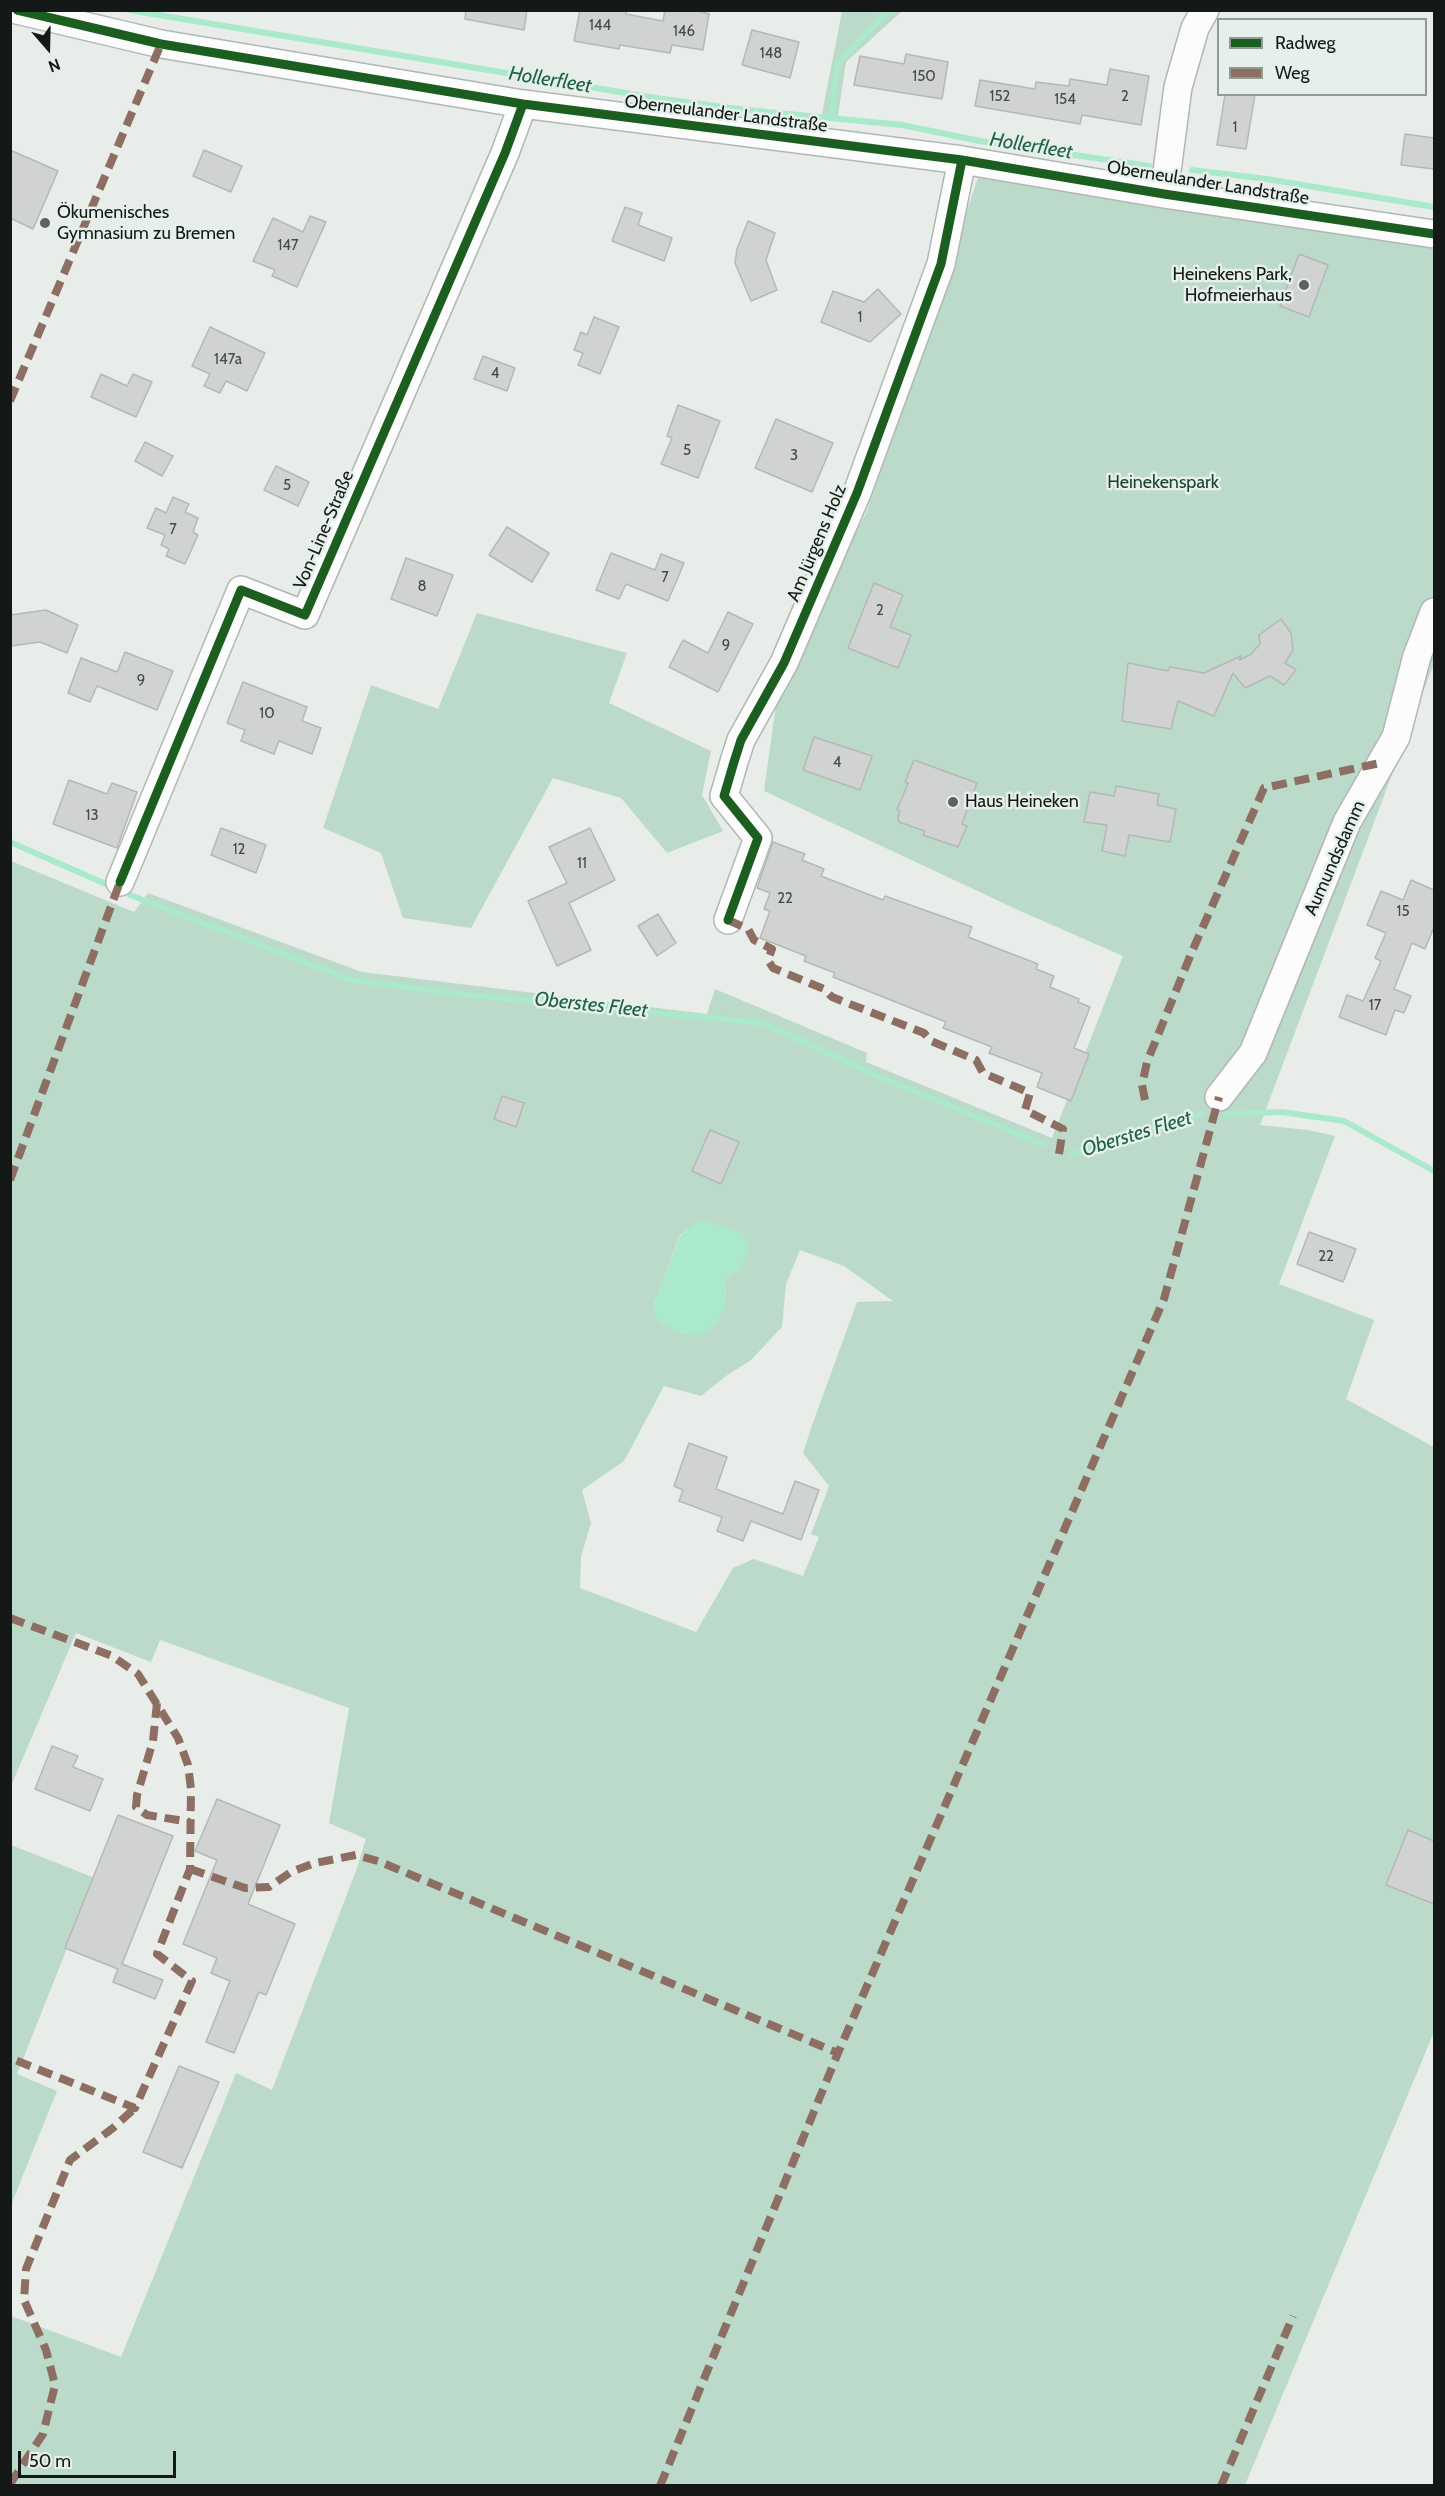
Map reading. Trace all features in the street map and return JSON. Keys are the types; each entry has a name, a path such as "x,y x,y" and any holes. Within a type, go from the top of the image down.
{"street":[{"name":"Oberneulander Landstraße","path":"17,10 161,44 523,104 962,160 1164,194 1434,234"},
{"path":"1164,194 1178,87 1195,28 1205,10"},
{"name":"Von-Line-Straße","path":"120,882 241,590 304,615 505,153 523,104"},
{"name":"Am Jürgens Holz","path":"728,920 758,838 724,796 734,762 741,740 784,663 857,493 941,264 962,160"},
{"name":"Aumundsdamm","path":"1219,1097 1253,1053 1347,822 1396,737 1417,656 1434,612"}],"green space":[{"path":"842,11 902,11 846,62 838,116 822,114"},
{"name":"Heinekenspark","path":"978,177 1434,243 1434,663 1260,1125 1308,1130 1335,1136 1279,1284 1374,1320 1346,1399 1434,1447 1434,2032 1245,2485 11,2485 11,2316 121,2357 236,2073 272,2090 366,1839 329,1823 349,1708 160,1640 151,1662 76,1633 11,1786 11,861 134,912 148,893 362,972 707,1014 715,989 867,1053 866,1062 1052,1138 1123,956 1018,910 764,791 776,705 818,607 866,513","holes":["696,1224 740,1269 725,1277 726,1301 653,1307 680,1235","800,1250 844,1266 893,1301 857,1302 811,1428 803,1453 829,1486 811,1534 819,1537 803,1576 754,1559 733,1568 696,1632 580,1588 581,1557 591,1523 582,1490 624,1461 664,1386 701,1396 751,1360 782,1327 786,1284"]},
{"path":"477,613 627,653 609,703 711,751 702,795 723,831 667,853 621,798 553,778 471,928 403,918 381,853 323,828 371,685 438,709"},
{"path":"11,1845 95,1878 17,2074 57,2091 11,2205"}],"shaded area":[{"path":"709,1222 743,1234 749,1248 740,1269 725,1277 726,1301 718,1324 699,1335 680,1334 658,1321 653,1307 680,1236 696,1223"}],"building":[{"path":"466,10 527,10 524,30 465,19"},
{"path":"580,10 626,10 626,14 663,21 665,10 696,10 709,14 703,50 672,45 670,53 620,45 619,49 574,41"},
{"path":"752,30 799,42 790,78 742,65"},
{"path":"906,54 948,62 942,99 854,85 860,56 904,64"},
{"path":"1110,69 1149,76 1141,125 1082,115 1080,124 975,106 980,80 1035,89 1036,82 1069,86 1070,79 1107,85"},
{"path":"1225,96 1255,96 1246,149 1217,145"},
{"path":"1405,134 1434,138 1434,169 1401,165"},
{"path":"10,150 58,171 33,229 10,218"},
{"path":"204,150 242,166 231,192 193,176"},
{"path":"625,207 642,213 638,225 672,238 664,261 612,241"},
{"path":"310,216 326,222 297,287 272,276 275,270 253,261 273,218 303,232"},
{"path":"748,221 775,233 766,260 777,290 751,301 735,263 737,249"},
{"name":"Heinekens Park, Hofmeierhaus","path":"1299,254 1328,265 1309,317 1280,306"},
{"path":"878,289 901,314 870,342 821,322 833,291 864,302"},
{"path":"594,317 619,327 600,374 578,365 583,353 574,350 581,332 587,335"},
{"path":"210,327 265,353 247,391 226,381 220,393 204,386 210,374 192,366"},
{"path":"483,356 515,368 507,391 474,379"},
{"path":"101,374 127,386 133,374 152,382 136,417 91,397"},
{"path":"678,405 720,421 698,478 661,464 672,438 667,436"},
{"path":"776,419 833,443 812,492 755,468"},
{"path":"145,442 173,456 162,476 135,461"},
{"path":"276,466 309,482 298,506 264,490"},
{"path":"173,497 189,504 185,512 198,518 193,532 198,535 185,564 166,556 169,549 161,545 165,535 147,528 156,508 166,513"},
{"path":"507,527 549,553 532,582 489,555"},
{"path":"611,553 655,570 661,554 684,563 668,601 626,584 619,599 596,590"},
{"path":"406,558 453,575 437,616 391,599"},
{"path":"874,583 903,595 890,627 911,635 898,668 848,648"},
{"path":"46,610 78,625 67,653 40,642 10,646 10,615"},
{"path":"728,612 753,624 718,692 669,667 683,640 708,653"},
{"path":"1281,619 1291,633 1293,650 1285,663 1296,670 1284,685 1270,676 1245,688 1233,673 1214,716 1178,701 1171,729 1122,721 1128,663 1168,671 1170,667 1204,673 1241,656 1239,660 1250,655 1260,644 1259,635"},
{"path":"125,652 173,671 157,710 97,686 90,702 68,693 81,658 117,672"},
{"path":"243,682 307,707 302,721 321,728 312,754 279,741 274,754 241,741 245,730 227,723"},
{"path":"814,737 872,756 860,790 803,770"},
{"name":"Haus Heineken","path":"914,760 977,783 962,824 967,826 958,847 923,835 925,831 899,822 900,811 897,810"},
{"path":"69,780 107,794 112,783 137,792 117,848 53,824"},
{"path":"1116,786 1159,794 1157,805 1176,809 1170,842 1129,835 1125,856 1102,851 1107,825 1084,822 1090,792 1114,796"},
{"path":"221,828 266,845 256,873 211,855"},
{"path":"590,828 615,880 569,903 591,950 557,966 528,901 567,883 549,847"},
{"path":"773,842 805,854 802,860 824,869 821,876 883,900 885,896 972,927 968,937 1038,964 1036,969 1054,976 1050,987 1079,999 1078,1002 1090,1007 1074,1048 1089,1054 1071,1101 1037,1087 1042,1073 989,1053 992,1047 943,1028 946,1022 833,977 835,973 804,961 806,956 760,938 770,911 764,909 770,893 757,888"},
{"path":"1411,880 1434,890 1434,927 1425,949 1412,943 1394,989 1411,996 1404,1013 1395,1010 1386,1035 1339,1017 1347,995 1363,1001 1381,961 1375,958 1386,933 1367,925 1381,891 1403,900"},
{"path":"658,914 676,943 657,956 638,926"},
{"path":"502,1096 524,1103 516,1127 494,1119"},
{"path":"710,1130 739,1142 721,1184 692,1171"},
{"path":"1309,1232 1356,1249 1343,1282 1297,1264"},
{"path":"689,1443 727,1457 716,1489 783,1514 795,1481 819,1490 801,1540 751,1521 743,1541 717,1531 722,1517 679,1501 683,1490 674,1486"},
{"path":"52,1746 78,1756 73,1767 103,1779 90,1811 35,1789"},
{"path":"217,1799 280,1825 248,1904 295,1924 266,1995 259,1992 234,2053 206,2042 230,1981 211,1973 217,1958 183,1944 217,1860 195,1851"},
{"path":"118,1815 173,1836 122,1964 163,1980 155,1999 113,1982 118,1969 65,1948"},
{"path":"1408,1830 1434,1841 1434,1904 1386,1885"},
{"path":"179,2066 219,2082 182,2168 143,2152"}],"waterway":[{"name":"Hollerfleet","path":"129,10 656,98 747,110 902,125 980,141 1149,166"},
{"path":"831,117 837,64 889,10"},
{"name":"Hollerfleet","path":"1192,170 1267,179 1434,207"},
{"name":"Oberstes Fleet","path":"10,842 108,885"},
{"name":"Oberstes Fleet","path":"130,895 351,980 467,995 763,1023 875,1075 1042,1144"},
{"name":"Oberstes Fleet","path":"1226,1114 1282,1112 1344,1121 1434,1171"},
{"name":"Oberstes Fleet","path":"1072,1154 1202,1114"}],"marked path":[{"path":"10,401 161,44"},
{"path":"1145,1100 1142,1085 1147,1062 1191,954 1264,788 1380,763"},
{"path":"10,1180 120,882"},
{"path":"728,920 748,929 754,940 772,949 768,960 773,968 824,989 832,997 924,1033 931,1041 976,1060 983,1073 1030,1093 1025,1110 1063,1129 1059,1154"},
{"path":"660,2486 838,2053 1164,1299 1219,1097"},
{"path":"10,1618 112,1656 138,1674 178,1738 188,1765 191,1789 190,1869 157,1954 192,1981 135,2108 10,2058"},
{"path":"157,1703 153,1741 137,1795 136,1807 147,1815 190,1822"},
{"path":"190,1869 245,1888 269,1887 291,1872 315,1863 356,1855 378,1861 838,2053"},
{"path":"10,2484 43,2434 55,2385 46,2350 24,2300 26,2269 70,2160 113,2128 135,2108"},
{"path":"1221,2486 1293,2316"}],"cycle path":[{"path":"17,10 161,44 523,104 962,160 1164,194 1434,234"},
{"path":"120,882 241,590 305,615 505,153 523,104"},
{"path":"728,920 758,838 724,796 734,762 741,740 784,663 857,493 941,264 962,160"}],"place":[{"name":"Ökumenisches Gymnasium zu Bremen","path":"45,223"},
{"name":"Heinekens Park, Hofmeierhaus","path":"1304,285"},
{"name":"Haus Heineken","path":"953,802"}]}
